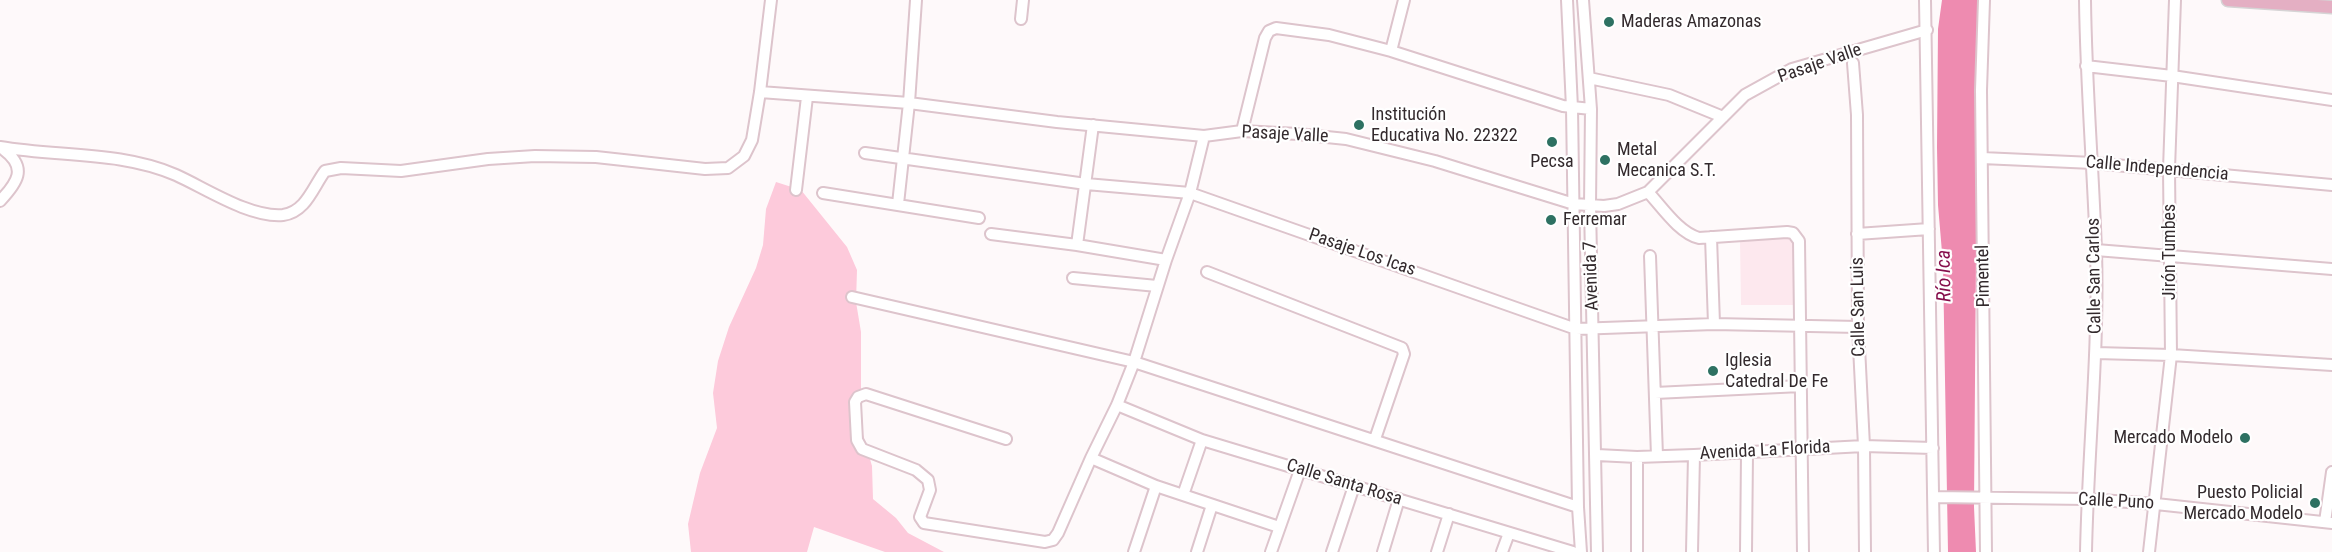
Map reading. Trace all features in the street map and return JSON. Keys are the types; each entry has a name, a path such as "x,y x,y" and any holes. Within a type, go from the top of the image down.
{"main road":[{"path":"2228,0 2332,7"}],"street":[{"path":"1,147 28,152 137,161 176,175 231,201 268,214 282,215 296,212 306,202 326,171 341,168 401,171 488,159 534,156 596,157 705,169 728,168 744,156 752,140 771,0"},
{"path":"898,204 909,103 916,0"},
{"path":"1021,19 1023,0"},
{"path":"1391,51 1404,0"},
{"name":"Avenida 7","path":"1567,0 1572,108 1578,507 1581,552"},
{"name":"Avenida 7","path":"1583,0 1591,109 1590,206 1597,455 1597,552"},
{"path":"1925,0 1933,447 1938,498 1934,552"},
{"name":"Pimentel","path":"1984,0 1982,499 1986,552"},
{"name":"Calle San Carlos","path":"2085,0 2086,66 2096,250 2096,353 2086,552"},
{"name":"Jirón Tumbes","path":"2149,552 2171,355 2169,169 2175,0"},
{"path":"1242,131 1265,38 1272,29 1329,35 1391,51 1572,108 1591,109"},
{"name":"Pasaje Valle","path":"760,92 909,103 1204,136 1242,131 1346,139 1435,161 1574,204 1590,206 1618,204 1648,192 1745,95 1792,69 1927,30"},
{"name":"Calle San Luis","path":"1853,63 1857,115 1858,327 1864,446 1864,552"},
{"path":"2086,66 2172,76 2332,100"},
{"path":"1589,78 1668,95 1723,117"},
{"path":"796,190 807,97"},
{"path":"1077,245 1094,125"},
{"path":"1006,438 866,394 858,397 855,402 857,440 861,449 916,470 928,480 930,490 920,517 924,523 1045,542 1053,540 1117,405 1134,362 1157,286 1190,193 1204,136"},
{"path":"0,201 12,189 18,167 15,158 1,147"},
{"name":"Pasaje Los Icas","path":"865,153 1086,184 1190,193 1576,329 1714,324 1858,327"},
{"name":"Calle Independencia","path":"1982,158 2093,163 2332,185"},
{"path":"1648,192 1687,233 1700,238 1786,232 1797,236 1800,245 1803,552"},
{"path":"823,193 980,218"},
{"path":"1857,234 1929,229"},
{"path":"991,234 1166,260"},
{"path":"1711,237 1714,324"},
{"path":"2096,250 2332,269"},
{"path":"1650,256 1657,456"},
{"path":"1207,272 1402,348 1404,354 1375,440"},
{"path":"1073,278 1157,286"},
{"path":"852,297 1134,362 1578,507"},
{"path":"2096,353 2171,355 2332,365"},
{"path":"1655,393 1801,386"},
{"name":"Calle Santa Rosa","path":"1117,405 1202,440 1574,552"},
{"path":"1183,495 1202,440"},
{"name":"Avenida La Florida","path":"1597,455 1637,457 1747,454 1864,446 1933,447"},
{"path":"1746,552 1747,454"},
{"path":"1692,552 1694,455"},
{"path":"1637,457 1637,552"},
{"path":"1091,458 1156,486 1279,527"},
{"path":"1272,552 1300,470"},
{"path":"2329,523 2332,472"},
{"path":"1134,552 1156,486"},
{"path":"1332,552 1354,486"},
{"name":"Calle Puno","path":"1938,498 2087,499 2156,504 2329,523"},
{"path":"1383,552 1399,499"},
{"path":"1197,552 1212,505"},
{"path":"1437,552 1449,514"},
{"path":"1502,552 1509,533"}],"shaded area":[{"path":"776,182 801,190 847,247 857,270 856,302 861,332 861,428 872,466 873,499 896,518 908,533 944,552 885,552 814,527 807,552 691,552 688,524 700,473 717,428 713,393 718,361 729,327 756,268 763,245 766,209"},
{"path":"1795,237 1796,305 1741,305 1740,238"}],"water":[{"name":"Río Ica","path":"1942,0 1978,0 1974,507 1976,552 1948,552 1943,264 1938,205 1937,147 1938,29"}],"place":[{"name":"Maderas Amazonas","path":"1609,22"},
{"name":"Institución Educativa No. 22322","path":"1359,125"},
{"name":"Pecsa","path":"1552,142"},
{"name":"Metal Mecanica S.T.","path":"1605,160"},
{"name":"Ferremar","path":"1551,220"},
{"name":"Iglesia Catedral De Fe","path":"1713,371"},
{"name":"Mercado Modelo","path":"2245,438"},
{"name":"Puesto Policial Mercado Modelo","path":"2315,503"}]}
